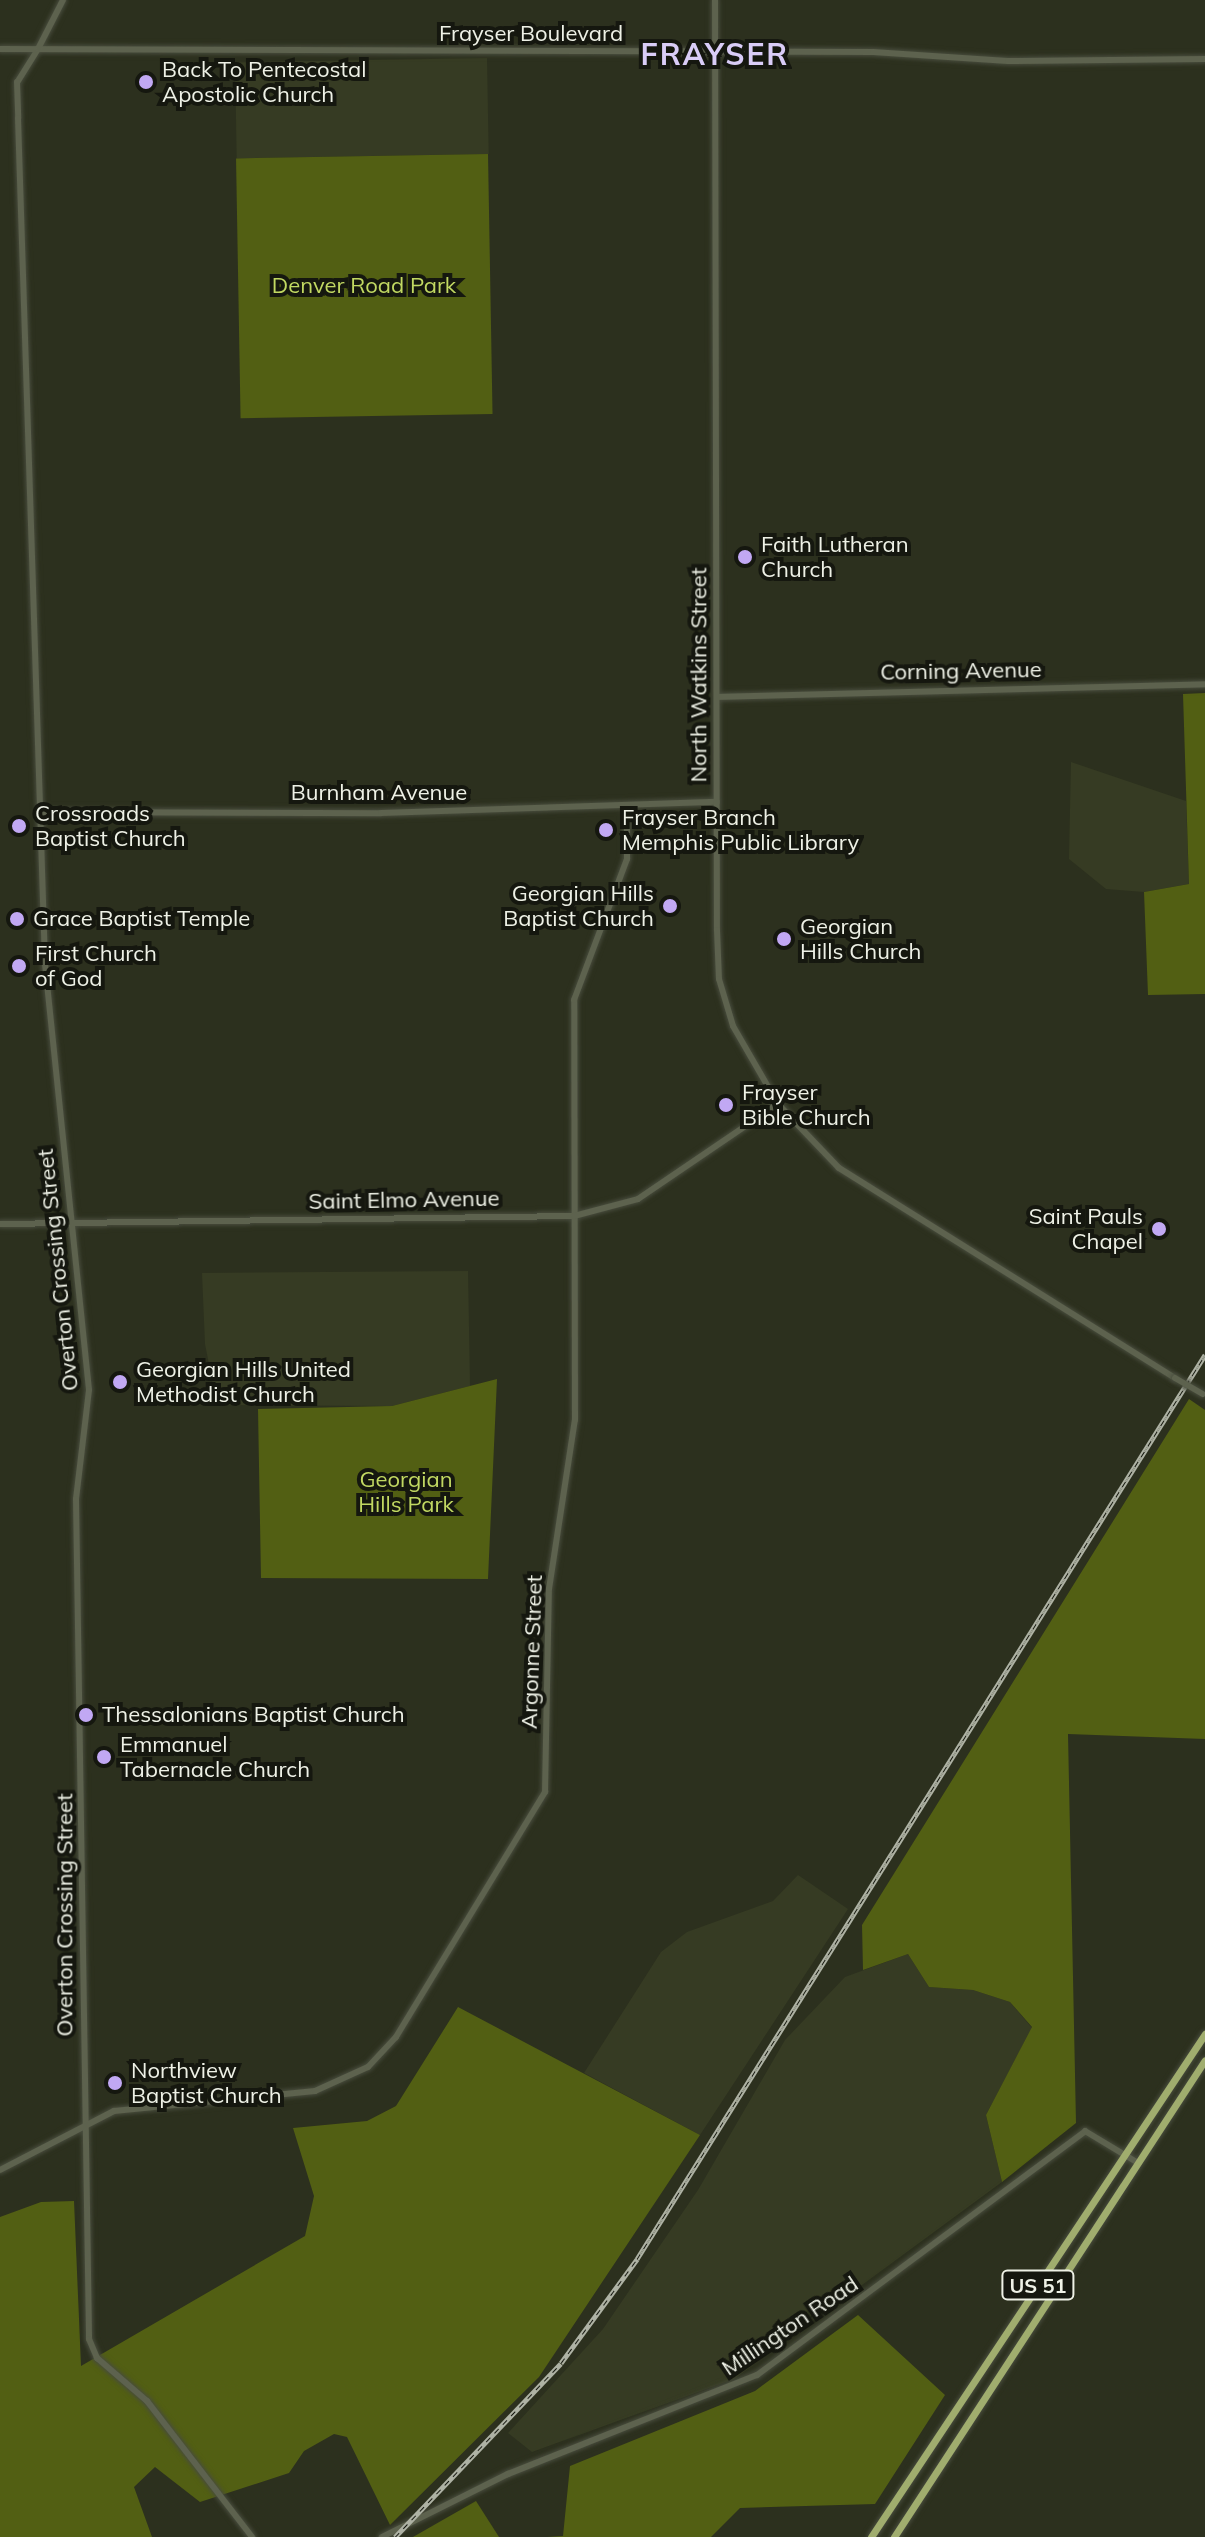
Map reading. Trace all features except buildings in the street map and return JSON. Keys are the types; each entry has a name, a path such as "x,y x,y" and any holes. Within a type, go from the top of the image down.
{"highway":[{"name":"US 51","path":"871,2537 1205,2034"},
{"name":"US 51","path":"894,2537 1205,2060"}],"street":[{"name":"Overton Crossing Street","path":"63,0 38,49 20,73 17,88 45,964 89,1390 76,1499 89,2339 97,2358 147,2401 252,2537"},
{"name":"North Watkins Street","path":"715,0 719,979 733,1026 778,1104 839,1168 1204,1395"},
{"name":"Frayser Boulevard","path":"0,49 873,52 1008,61 1205,59"},
{"name":"Corning Avenue","path":"718,697 1205,684"},
{"name":"Burnham Avenue","path":"41,812 381,813 717,802"},
{"name":"Argonne Street","path":"0,2170 114,2111 144,2104 315,2091 368,2067 396,2037 545,1792 549,1589 575,1420 574,1000 627,859 627,805"},
{"name":"Saint Elmo Avenue","path":"0,1224 574,1216 638,1199 778,1104"},
{"name":"Millington Road","path":"382,2537 508,2474 757,2375 1085,2131 1138,2163"}],"shaded area":[{"path":"487,58 489,154 237,158 235,62"},
{"path":"1071,762 1186,801 1189,884 1144,892 1106,889 1069,859"},
{"path":"468,1271 470,1386 392,1406 217,1405 205,1344 202,1273"},
{"path":"798,1875 848,1909 700,2135 584,2073 661,1952 687,1932 773,1901"},
{"path":"908,1954 929,1987 973,1990 1010,2002 1032,2028 986,2115 1002,2182 734,2379 532,2452 508,2433 603,2329 698,2190 785,2040 845,1977"}],"green space":[{"name":"Denver Road Park","path":"488,154 493,414 241,418 236,158"},
{"path":"1205,693 1205,994 1148,995 1144,892 1189,884 1183,694"},
{"name":"Georgian Hills Park","path":"497,1379 488,1579 261,1578 258,1409 392,1406"},
{"path":"1189,1399 1205,1410 1205,1739 1068,1734 1076,2123 1002,2182 986,2115 1032,2027 1010,2002 973,1990 929,1987 908,1954 863,1970 862,1925"},
{"path":"458,2007 700,2135 539,2377 390,2525 347,2437 334,2434 304,2451 289,2473 200,2502 155,2467 134,2487 152,2537 0,2537 0,2217 41,2202 74,2201 81,2366 305,2236 314,2196 293,2128 367,2121 396,2106"},
{"path":"858,2315 945,2395 875,2504 740,2508 711,2537 547,2537 563,2536 570,2466 755,2391"},
{"path":"476,2501 499,2537 413,2537"}],"railway":[{"path":"395,2537 561,2363 637,2259 1205,1355"}],"place":[{"name":"Back To Pentecostal Apostolic Church","path":"146,82"},
{"name":"Faith Lutheran Church","path":"745,557"},
{"name":"Crossroads Baptist Church","path":"19,826"},
{"name":"Frayser Branch Memphis Public Library","path":"606,830"},
{"name":"Georgian Hills Baptist Church","path":"670,906"},
{"name":"Grace Baptist Temple","path":"17,919"},
{"name":"Georgian Hills Church","path":"784,939"},
{"name":"First Church of God","path":"19,966"},
{"name":"Frayser Bible Church","path":"726,1105"},
{"name":"Saint Pauls Chapel","path":"1159,1229"},
{"name":"Georgian Hills United Methodist Church","path":"120,1382"},
{"name":"Thessalonians Baptist Church","path":"86,1715"},
{"name":"Emmanuel Tabernacle Church","path":"104,1757"},
{"name":"Northview Baptist Church","path":"115,2083"}],"district":[{"name":"FRAYSER","path":"715,54"}]}
